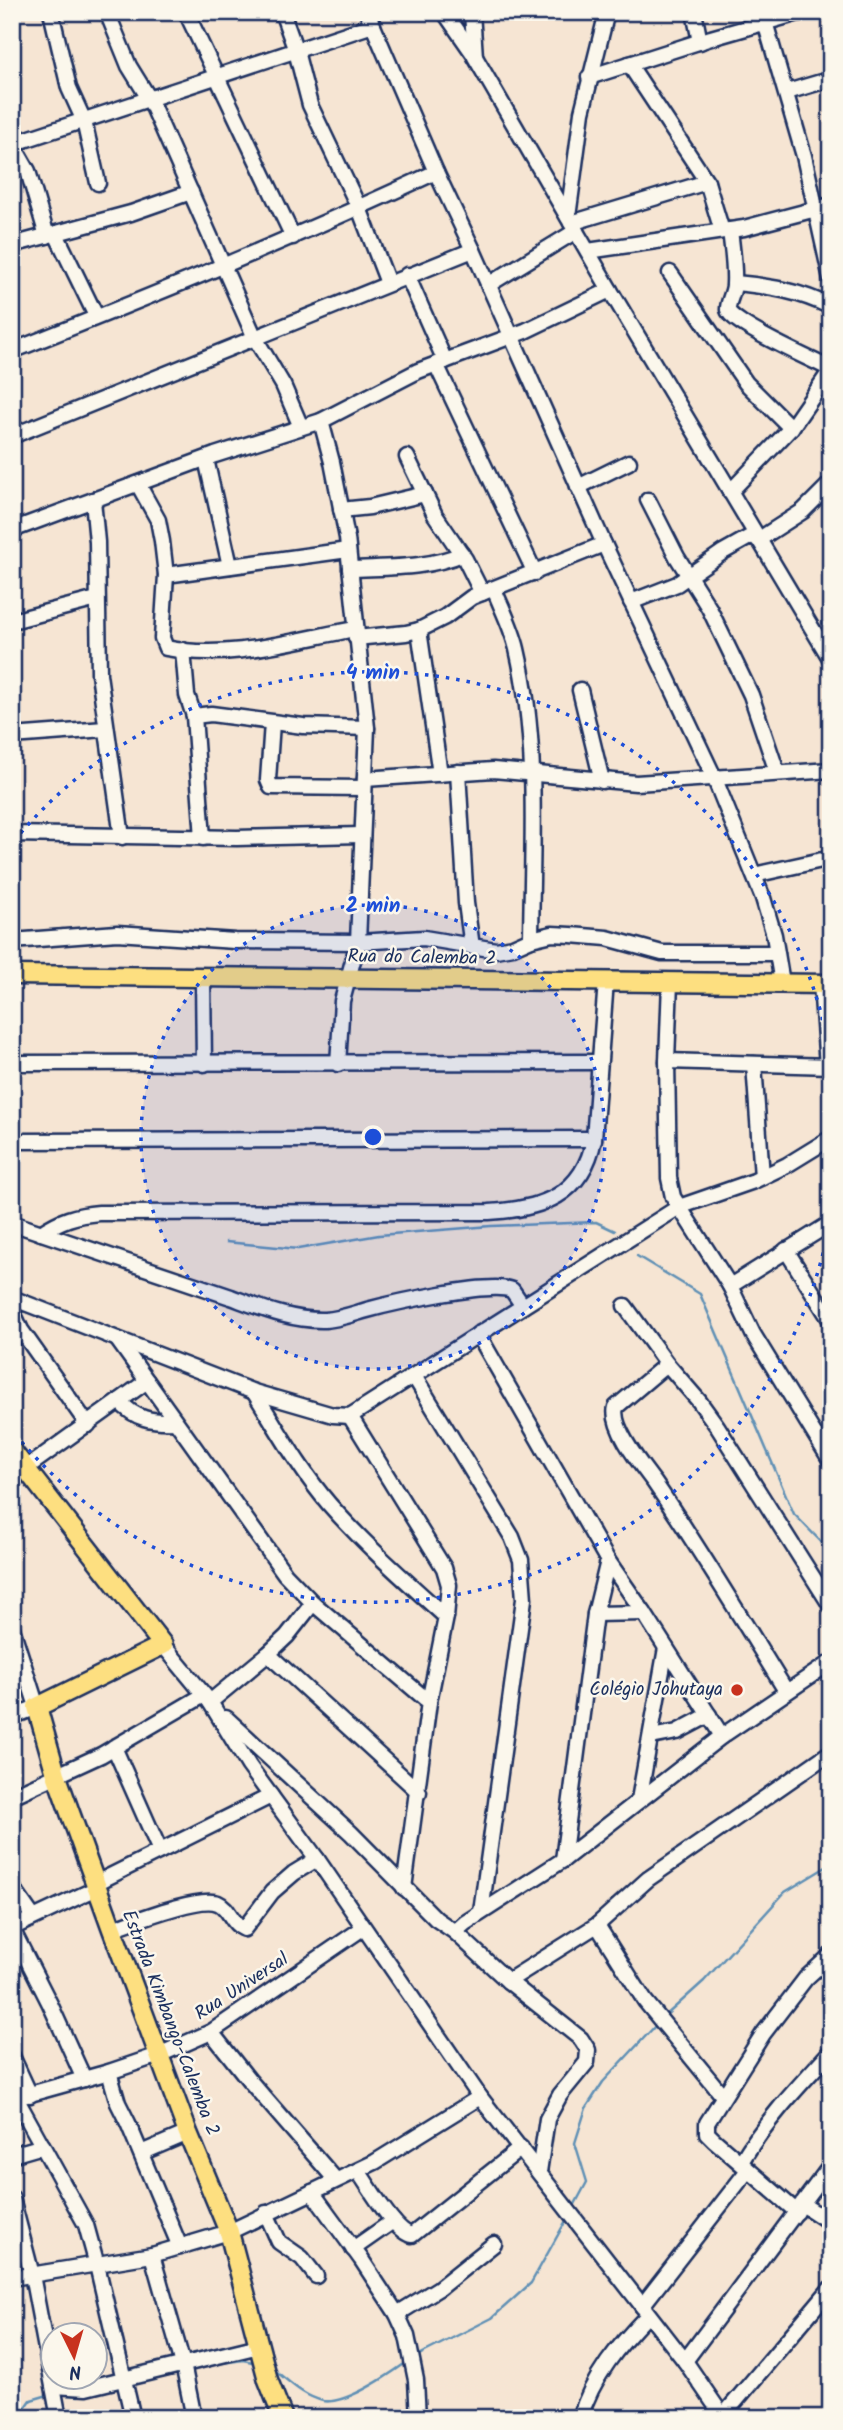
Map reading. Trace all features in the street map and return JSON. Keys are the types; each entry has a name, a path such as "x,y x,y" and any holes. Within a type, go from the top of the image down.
{"main road":[{"name":"Rua do Calemba 2","path":"12,975 826,984"},
{"path":"12,1451 163,1645 37,1707"},
{"name":"Estrada Kimbango-Calemba 2","path":"37,1707 56,1774 112,1929 188,2133 229,2232 268,2380 283,2418"}],"street":[{"path":"51,12 68,88 84,121 98,183"},
{"path":"107,12 129,66 150,100 255,338 283,385 301,427"},
{"path":"186,12 293,237"},
{"path":"282,12 310,104 359,208 388,283"},
{"path":"472,12 475,57"},
{"path":"572,224 582,113 607,12"},
{"path":"694,12 700,41"},
{"path":"445,13 475,57 610,290 831,660"},
{"path":"589,77 798,13"},
{"path":"96,316 51,235 28,171 13,144 296,51 370,19 510,337 713,777 754,875 774,935 782,983"},
{"path":"765,22 804,156 831,279"},
{"path":"629,64 707,182 726,231 734,283 734,294 728,309 734,318 754,330 831,369 791,428 730,492"},
{"path":"787,92 831,79"},
{"path":"12,351 223,267 436,172"},
{"path":"488,285 572,224 707,182"},
{"path":"12,245 191,192"},
{"path":"589,251 726,231 831,205"},
{"path":"12,436 473,250"},
{"path":"670,273 740,374 791,428"},
{"path":"407,275 440,362 535,573"},
{"path":"734,283 775,287 831,307"},
{"path":"12,530 206,458 321,421 440,362 541,324 610,290"},
{"path":"321,421 348,550 367,728 358,942 342,1001 338,1064"},
{"path":"407,457 440,523 488,591 517,648 532,773 531,939"},
{"path":"206,458 230,566"},
{"path":"578,487 629,462"},
{"path":"631,602 691,576 723,552 757,537 803,511 831,483"},
{"path":"138,484 158,520 166,575 162,641 166,648 237,650 355,634 406,633 419,630 488,591 604,544"},
{"path":"341,510 380,505 425,494"},
{"path":"93,500 97,542 99,674 122,837"},
{"path":"648,500 677,557 691,576 751,695 777,772"},
{"path":"166,575 348,550"},
{"path":"350,569 418,566 462,554"},
{"path":"12,621 97,599"},
{"path":"419,630 439,774"},
{"path":"183,650 187,695 194,716 203,838"},
{"path":"580,690 602,781"},
{"path":"194,716 221,715 339,729 367,728"},
{"path":"272,723 268,780 271,787 364,784 493,770 646,783 831,770"},
{"path":"12,736 105,729"},
{"path":"458,772 466,903 472,947"},
{"path":"12,834 203,838 361,835"},
{"path":"754,875 831,858"},
{"path":"12,941 117,933 235,941 358,942 424,938 496,950 552,934 589,935 662,953 777,953"},
{"path":"203,977 204,1064"},
{"path":"41,1233 75,1215 99,1213 489,1212 523,1209 551,1199 579,1179 591,1155 606,981"},
{"path":"670,982 667,1061 669,1178 673,1197 730,1286 753,1334 831,1461"},
{"path":"667,1061 829,1066 826,984"},
{"path":"12,1063 599,1062"},
{"path":"754,1064 762,1177"},
{"path":"12,1297 254,1392 333,1415 350,1416 679,1207 728,1192 762,1177 831,1138"},
{"path":"12,1141 594,1139"},
{"path":"12,1223 257,1308 305,1318 335,1319 403,1302 495,1287 512,1290 523,1306"},
{"path":"730,1286 831,1223"},
{"path":"786,1250 831,1321"},
{"path":"625,1306 717,1426 831,1606"},
{"path":"12,1310 21,1330 88,1425"},
{"path":"478,1334 608,1561 722,1736"},
{"path":"116,1337 285,1574 313,1603 429,1702"},
{"path":"667,1364 616,1407 614,1413 618,1426 703,1556 786,1691"},
{"path":"414,1376 512,1537 521,1560 524,1580 524,1599 481,1912"},
{"path":"26,1468 147,1381"},
{"path":"254,1392 299,1463 328,1502 374,1551 446,1617"},
{"path":"119,1401 127,1410 142,1419 155,1422 175,1421"},
{"path":"350,1416 444,1568 449,1594 429,1702 404,1888"},
{"path":"563,1860 595,1614 608,1561"},
{"path":"12,1796 210,1703 287,1636 313,1603"},
{"path":"595,1614 644,1613"},
{"name":"Estrada Kimbango-Calemba 2","path":"13,1633 37,1707"},
{"path":"163,1645 210,1703 249,1766 317,1859 480,2097 685,2361 723,2417 831,2288"},
{"path":"639,1800 666,1648"},
{"path":"268,1654 419,1792"},
{"path":"455,1932 481,1912 563,1860 722,1736 831,1662"},
{"path":"210,1703 351,1833 436,1919 581,2039 588,2050 587,2062 560,2095 547,2119 539,2172"},
{"path":"12,1717 37,1707"},
{"path":"650,1737 677,1732 709,1715"},
{"path":"114,1747 160,1851"},
{"path":"508,1981 597,1925 648,1879 831,1752"},
{"path":"249,1766 265,1753"},
{"path":"84,2079 12,1928 271,1796"},
{"path":"112,1929 176,1907 212,1902 219,1903 236,1925 244,1929 272,1892 294,1873 317,1859"},
{"path":"12,1887 33,1917"},
{"path":"597,1925 645,2001 723,2096"},
{"name":"Rua Universal","path":"19,2097 109,2072 159,2055 211,2032 363,1928"},
{"path":"831,1955 806,1978 763,2034 707,2123 708,2133 745,2166 800,2208 831,2223"},
{"path":"211,2032 335,2179"},
{"path":"580,2418 586,2397 599,2375 745,2166 758,2134 778,2108 831,2051"},
{"path":"12,2056 19,2097 86,2225 133,2418"},
{"path":"109,2072 118,2103 180,2247"},
{"path":"12,2278 152,2255 229,2232 335,2179 358,2171 480,2097"},
{"path":"141,2153 188,2133"},
{"path":"12,2155 43,2146"},
{"path":"358,2171 393,2221 404,2233 412,2235 521,2148"},
{"path":"685,2361 831,2165"},
{"path":"312,2192 397,2314 413,2358 418,2418"},
{"path":"12,2198 41,2322"},
{"path":"266,2213 279,2242 302,2258 316,2276"},
{"path":"354,2249 393,2221"},
{"path":"397,2314 439,2288 494,2244"},
{"path":"152,2255 183,2364 194,2418"},
{"path":"108,2382 183,2364 260,2351"},
{"path":"55,2392 59,2418"}],"waterway":[{"path":"226,1242 298,1249 379,1235 491,1226 596,1222 615,1231"},
{"path":"637,1256 700,1294 794,1514 831,1552"},
{"path":"664,2017 704,1981 785,1892 831,1864"},
{"path":"573,2208 587,2182 575,2143 586,2108 603,2082 657,2024"},
{"path":"415,2357 492,2318 531,2283 568,2217"},
{"path":"215,2364 243,2360 257,2363"},
{"path":"273,2369 309,2396 332,2401 366,2388 407,2362"},
{"path":"58,2394 78,2396 120,2387"},
{"path":"15,2418 19,2417 31,2400 48,2395"}],"place":[{"name":"Colégio Johutaya","path":"737,1690"}]}
